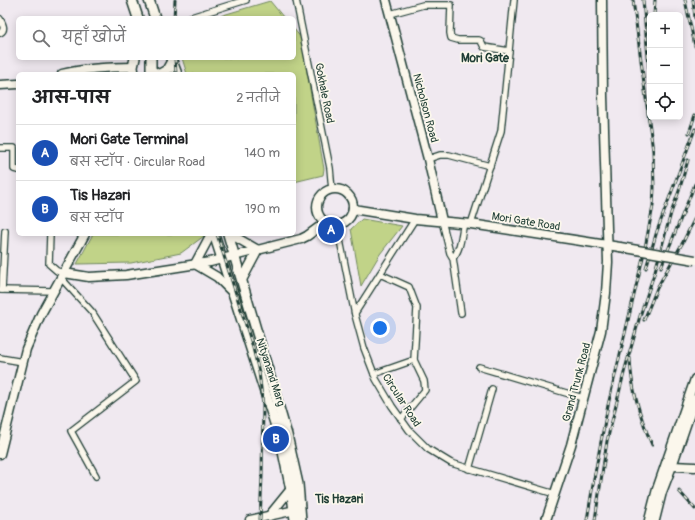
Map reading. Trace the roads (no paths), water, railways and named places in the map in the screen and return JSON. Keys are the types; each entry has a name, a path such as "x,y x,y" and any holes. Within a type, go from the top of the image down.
{"main road":[{"path":"132,0 137,16"},
{"path":"149,0 154,16"},
{"path":"151,60 151,70 155,72"},
{"path":"163,72 167,70 171,60"},
{"path":"171,60 177,72"},
{"name":"Nityanand Marg","path":"215,236 233,293 274,405 287,435 298,484 296,513"},
{"name":"Nityanand Marg","path":"230,236 270,394"},
{"name":"Nityanand Marg","path":"274,405 296,513 301,520"}],"street":[{"path":"194,16 246,0"},
{"name":"Gokhale Road","path":"296,0 330,168 332,190"},
{"name":"Nicholson Road","path":"386,0 428,160 442,222"},
{"path":"453,258 459,247 490,166 501,131 514,0"},
{"name":"Grand Trunk Road","path":"546,520 571,445 601,331 606,293 608,262 602,0"},
{"path":"390,14 423,5 451,5 451,38 458,40 479,40 484,47 509,51"},
{"path":"0,19 4,27 0,33"},
{"path":"71,72 84,69 134,66"},
{"path":"0,85 16,84"},
{"path":"0,148 14,148 14,169 16,170"},
{"path":"428,160 440,155 449,155 490,166"},
{"path":"338,189 348,194 352,199 353,209 348,220 337,225 326,222 319,214 318,204 323,194 332,190 338,189"},
{"name":"Mori Gate Road","path":"353,209 415,220 467,224 695,260"},
{"path":"355,312 415,220"},
{"path":"62,276 89,277 126,275 222,259 307,236 326,222"},
{"path":"442,222 450,253 453,258 462,313"},
{"name":"Circular Road","path":"337,225 364,348 376,380 409,430 428,450 451,463 555,494"},
{"path":"5,231 1,290 54,291"},
{"path":"50,236 49,264 62,276 92,312 136,381 71,431 96,476"},
{"path":"0,454 26,349 41,314 84,236"},
{"path":"195,264 210,236"},
{"path":"233,236 258,250"},
{"path":"242,280 258,250"},
{"path":"195,264 217,277 233,293"},
{"path":"380,274 409,287 417,308 414,360 424,381 425,390 401,419"},
{"path":"0,358 23,362"},
{"path":"374,374 414,360"},
{"path":"479,367 583,398"},
{"path":"655,520 670,462 695,379"},
{"path":"469,469 492,390"},
{"path":"649,520 657,489 670,462 695,399"},
{"path":"670,462 695,463"},
{"path":"670,462 695,467"},
{"path":"271,518 291,489"},
{"path":"250,520 296,513"}],"railway":[{"path":"174,16 175,0"},
{"path":"587,520 608,405 644,253 653,206 653,151 633,0"},
{"path":"643,0 647,48"},
{"path":"654,12 655,0"},
{"path":"685,0 695,46"},
{"path":"693,0 695,18"},
{"path":"175,60 176,72"},
{"path":"689,133 695,115"},
{"path":"646,268 657,231 695,129"},
{"path":"595,520 607,441 625,369 688,160"},
{"path":"661,267 695,184"},
{"path":"644,320 657,288 695,218"},
{"path":"218,236 252,344 259,372 263,405 260,520"},
{"path":"630,358 632,381 637,403 652,445"},
{"path":"679,491 695,509"}],"place":[{"name":"Mori Gate Terminal","path":"331,230"},
{"name":"Tis Hazari","path":"276,439"}],"district":[{"name":"Mori Gate","path":"485,58"},
{"name":"Tis Hazari","path":"339,499"}]}
